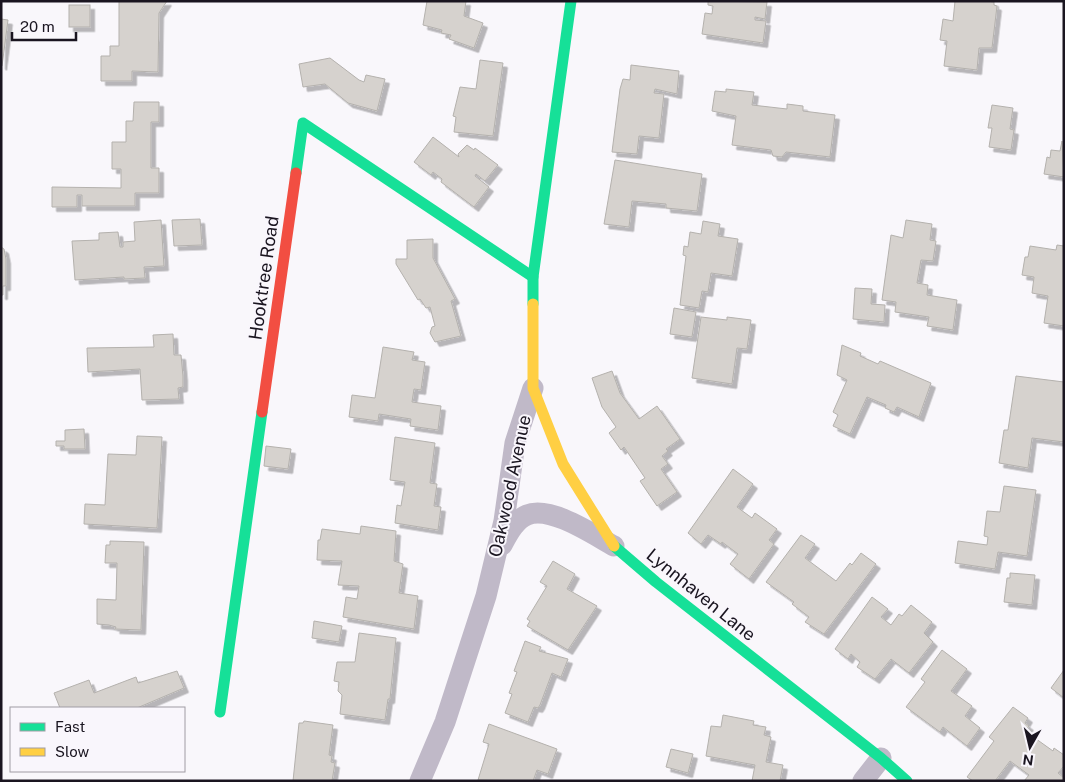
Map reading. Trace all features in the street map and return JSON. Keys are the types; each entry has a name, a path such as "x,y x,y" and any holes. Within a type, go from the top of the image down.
{"street":[{"name":"Oakwood Avenue","path":"420,781 446,722 486,596 504,520 515,443 533,388 533,276 571,1"},
{"name":"Hooktree Road","path":"220,712 303,123 533,276"},
{"name":"Lynnhaven Lane","path":"533,388 563,464 615,547 656,582 881,758 906,781"},
{"path":"496,556 512,527 527,515 540,513 576,525 615,547"},
{"path":"863,781 881,758"}],"building":[{"path":"119,1 167,1 159,13 158,72 132,71 132,81 101,81 101,56 110,56 110,46 119,46"},
{"path":"427,1 466,1 464,16 483,23 474,48 449,39 451,35 441,33 442,30 423,25"},
{"path":"708,1 767,2 765,19 755,17 755,20 766,21 763,43 702,34 705,13 712,14 713,6 708,5"},
{"path":"955,1 987,1 994,2 994,5 997,6 992,48 979,48 977,70 944,66 947,41 940,40 943,19 953,21"},
{"path":"69,5 90,5 90,27 69,27"},
{"path":"1,19 8,20 2,66 1,65"},
{"path":"330,58 364,82 366,75 385,79 377,111 348,103 325,84 303,87 299,64"},
{"path":"480,60 503,63 493,136 454,132 456,117 453,116 460,87 476,89"},
{"path":"631,65 679,71 677,94 655,89 654,93 664,94 659,138 639,136 637,154 612,152 620,89 623,79 630,80"},
{"path":"726,89 754,92 752,105 787,109 787,104 803,106 803,111 835,115 830,157 786,152 782,157 773,156 771,150 732,145 736,116 712,111 715,91 726,92"},
{"path":"134,102 159,102 159,122 151,122 151,168 159,168 159,193 135,193 135,206 82,206 82,195 77,195 77,207 52,207 52,187 121,188 121,169 112,169 112,142 126,142 126,121 133,121"},
{"path":"992,105 1013,108 1010,129 1014,130 1011,150 989,147 992,128 988,128"},
{"path":"433,137 459,157 458,154 467,145 474,150 475,148 498,165 485,181 476,174 475,176 489,187 474,207 441,182 442,179 433,172 431,175 414,162"},
{"path":"1062,141 1064,177 1044,174 1047,157 1050,158 1051,150 1060,151"},
{"path":"615,160 702,174 697,211 666,208 666,204 632,201 629,227 604,224"},
{"path":"200,219 202,245 174,246 172,220"},
{"path":"161,220 164,266 144,267 145,278 124,279 124,277 75,280 72,241 99,240 99,233 118,232 120,247 123,247 123,242 135,241 134,222"},
{"path":"906,220 932,224 930,240 936,241 933,261 921,260 917,283 928,285 927,295 957,300 953,330 927,326 929,317 895,312 896,302 882,300 891,235 903,238"},
{"path":"703,221 720,224 718,236 738,239 732,276 711,273 708,292 702,291 699,308 680,305 686,256 683,255 684,246 688,247 690,232 701,234"},
{"path":"433,239 433,258 455,299 451,301 461,336 435,342 430,333 432,327 435,326 430,307 426,308 420,299 418,300 396,264 396,259 407,259 407,240"},
{"path":"1057,245 1064,246 1064,326 1044,323 1048,296 1032,293 1034,277 1022,275 1025,257 1028,257 1030,246 1056,250"},
{"path":"1,247 4,249 6,259 6,286 3,286 3,295 1,295"},
{"path":"855,288 872,289 871,304 885,305 884,322 853,319"},
{"path":"674,308 696,312 692,337 670,334"},
{"path":"701,317 727,320 727,317 751,320 747,349 737,348 732,384 692,378"},
{"path":"173,334 174,355 181,355 183,376 183,387 178,388 179,399 142,400 140,369 88,372 87,348 154,347 153,335"},
{"path":"842,345 861,353 860,356 878,364 880,361 931,383 919,417 897,407 894,412 885,408 886,405 867,397 850,434 833,426 838,415 833,412 847,380 837,375"},
{"path":"383,347 414,352 412,360 425,362 421,390 414,389 412,402 441,406 438,430 410,426 411,419 379,414 378,421 349,417 352,395 375,398"},
{"path":"612,371 620,393 639,419 657,406 680,439 666,449 668,451 662,456 668,464 661,469 677,492 657,506 640,481 645,478 624,447 621,450 609,433 616,427 602,407 592,378"},
{"path":"1016,376 1064,382 1064,442 1032,438 1028,468 999,463 1004,430 1008,430"},
{"path":"84,429 85,449 64,449 64,446 56,446 56,441 65,441 65,430"},
{"path":"137,436 162,437 157,528 84,524 85,504 105,505 108,454 136,455"},
{"path":"395,437 435,443 430,483 437,484 434,506 441,507 438,530 395,523 397,505 401,506 405,482 390,480"},
{"path":"266,446 291,449 288,469 264,466"},
{"path":"733,469 753,484 737,507 752,518 755,513 777,529 769,540 774,544 749,579 730,564 738,554 722,542 721,544 708,535 701,544 688,533"},
{"path":"1004,486 1036,490 1027,556 998,552 995,569 955,563 958,541 987,545 988,537 984,536 987,511 1000,512"},
{"path":"361,526 396,531 394,561 403,564 399,593 418,596 414,629 343,617 346,597 357,599 359,586 338,585 342,561 317,560 318,540 320,540 322,529 360,534"},
{"path":"801,535 815,544 805,558 836,581 850,563 852,565 861,553 876,564 824,634 805,622 809,617 792,604 794,602 766,582"},
{"path":"110,541 144,542 141,630 115,629 116,627 109,625 97,624 97,599 116,600 117,563 105,563 106,545 110,545"},
{"path":"553,561 575,574 567,589 597,606 568,650 527,626 530,621 527,619 547,586 540,582"},
{"path":"1010,573 1035,575 1032,605 1004,602 1007,578 1010,578"},
{"path":"872,597 888,609 881,617 891,625 899,614 902,616 911,605 932,622 924,633 933,642 909,673 891,659 875,679 857,667 860,662 851,654 848,659 835,649"},
{"path":"314,621 342,626 339,642 312,638"},
{"path":"359,633 396,638 390,699 388,699 385,720 340,714 342,695 338,691 339,682 334,681 337,662 355,662"},
{"path":"525,641 541,647 539,651 568,659 561,677 552,673 540,705 538,708 534,707 528,722 505,713 512,694 509,693 517,672 514,671"},
{"path":"942,650 967,669 951,691 972,706 965,716 980,728 967,746 943,727 940,732 906,707 925,682 921,679"},
{"path":"1064,670 1064,698 1051,688"},
{"path":"177,671 184,688 139,707 60,707 54,693 89,680 94,693 136,677 138,683"},
{"path":"1013,707 1028,718 1025,723 1029,726 1025,731 1053,751 1054,748 1064,755 1064,766 1058,773 1064,778 1064,781 1024,781 1029,775 1010,761 995,781 973,781 967,777 994,741 989,737"},
{"path":"723,715 754,721 753,725 766,727 764,735 771,737 766,762 783,765 780,781 752,781 755,765 706,756 711,726 721,727"},
{"path":"304,721 333,725 329,755 332,756 331,762 335,763 332,781 293,781 299,723"},
{"path":"489,724 557,749 548,774 537,770 533,781 478,780 489,744 483,742"},
{"path":"671,749 693,754 688,773 666,767"}],"traffic: fast":[{"path":"533,304 533,277 571,1"},
{"path":"296,173 303,123 533,277"},
{"path":"220,712 262,412"},
{"path":"614,546 656,582 881,758 907,781"}],"traffic: slow":[{"path":"533,304 533,388 563,464 614,546"}],"traffic: jam":[{"path":"262,412 296,173"}]}
